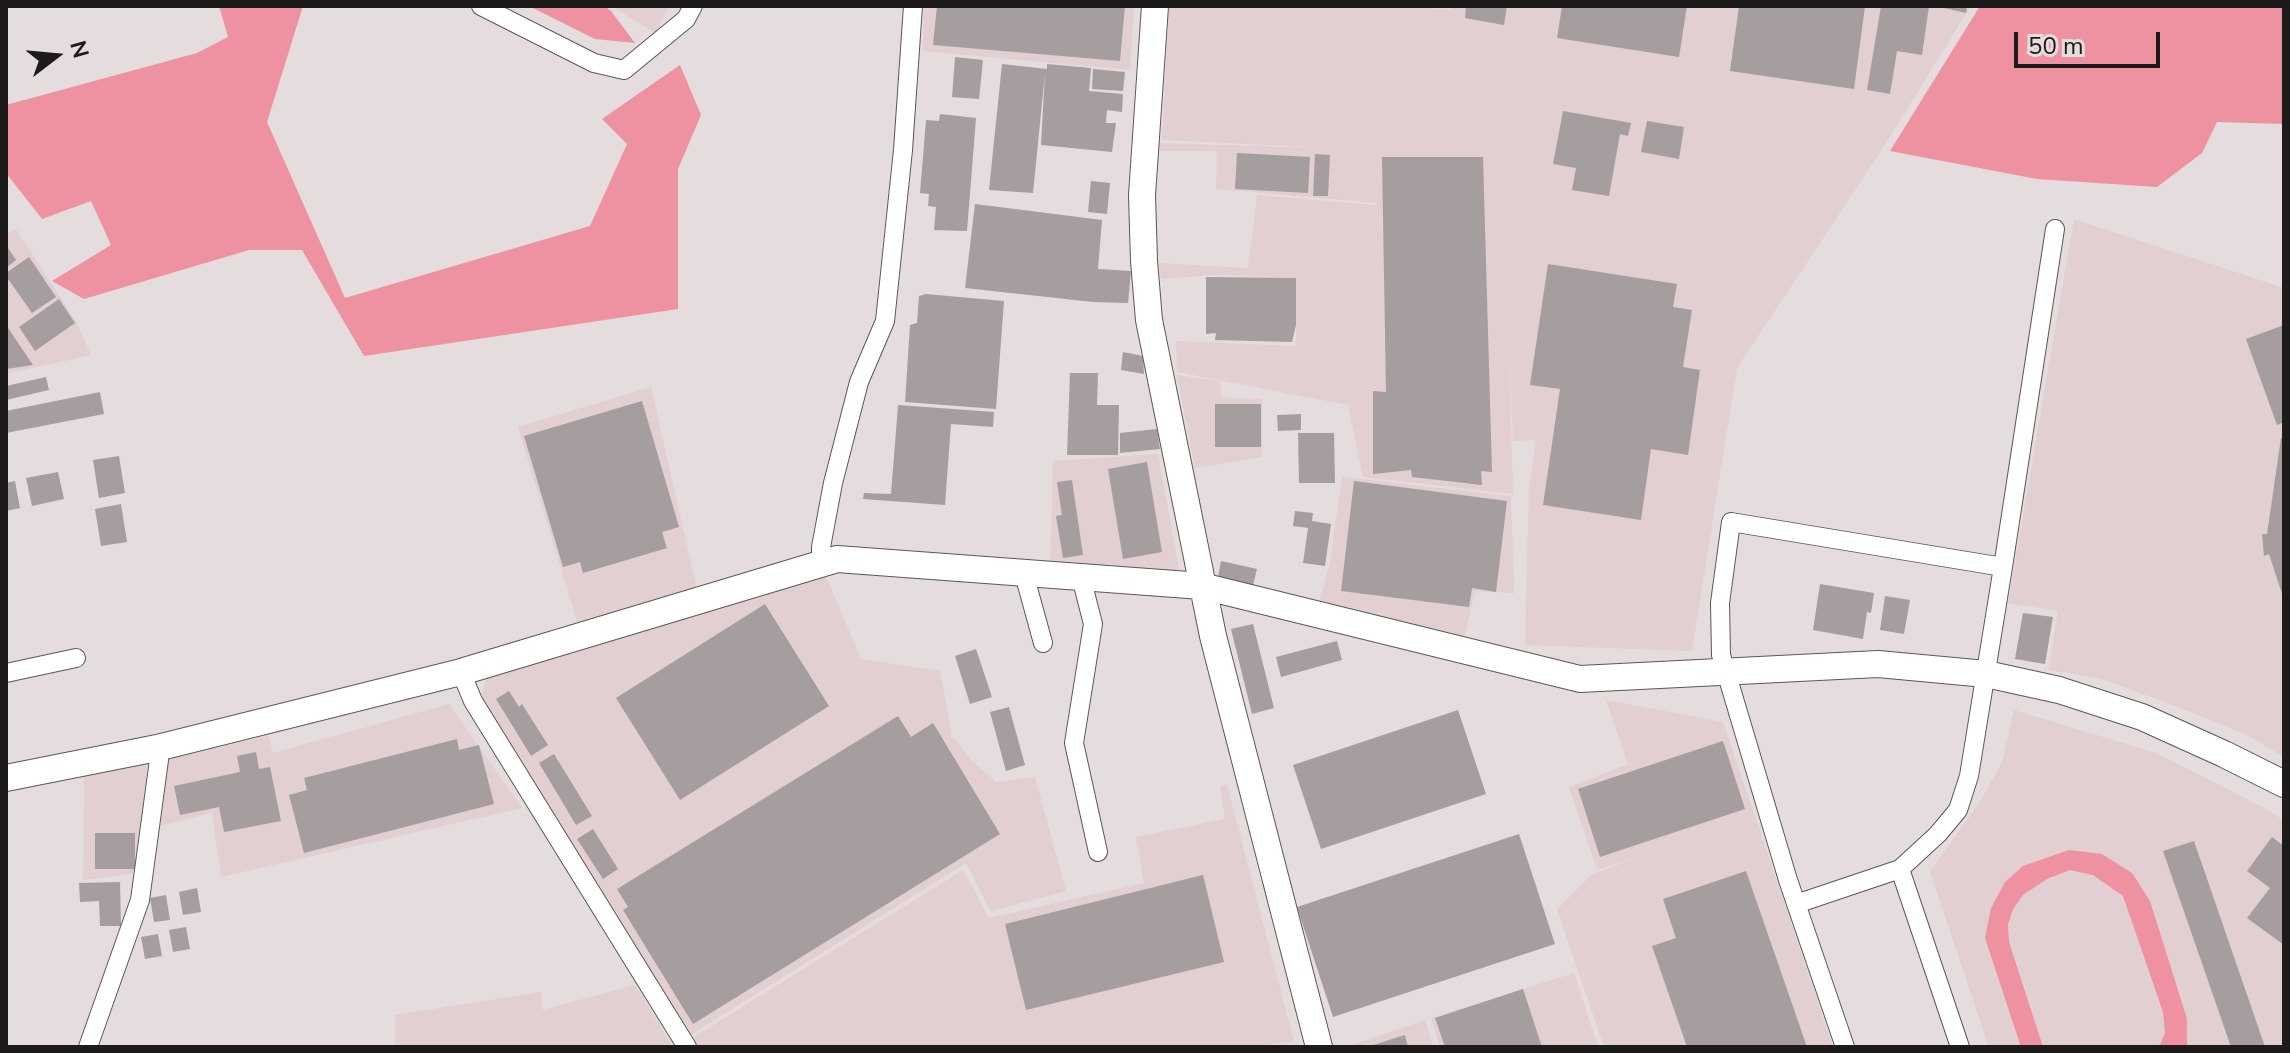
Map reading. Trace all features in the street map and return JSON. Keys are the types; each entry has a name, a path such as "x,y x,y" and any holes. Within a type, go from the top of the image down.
{"street":[{"path":"481,6 594,63 624,70 686,19 693,6"},
{"path":"821,563 833,483 859,382 885,321 903,150 913,6"},
{"path":"1155,6 1142,195 1149,320 1202,586 1319,1047"},
{"path":"1796,904 1900,869 1938,834 1958,810 1969,776 2055,229"},
{"path":"1845,1047 1796,904 1721,655 1720,603 1731,522 2003,567"},
{"path":"6,778 157,748 461,672 837,559 1202,586 1580,679 1878,664 1986,674 2059,690 2142,717 2284,784"},
{"path":"1024,574 1043,643"},
{"path":"1081,577 1093,624 1074,743 1098,852"},
{"path":"6,673 76,658"},
{"path":"461,672 473,701 687,1047"},
{"path":"88,1047 140,900 159,760 157,748"},
{"path":"1900,869 1960,1047"}],"shaded area":[{"path":"219,6 303,6 267,122 345,298 590,226 627,144 602,119 680,65 701,115 678,169 678,309 364,356 302,250 249,250 84,299 52,281 111,245 91,201 42,219 6,173 6,105 197,53 228,37"},
{"path":"529,6 604,6 635,43 595,39"},
{"path":"612,6 668,6 656,34"},
{"path":"924,6 1134,6 1130,70 923,51"},
{"path":"1169,6 1411,6 1450,10 1451,6 1971,6 1879,154 1737,368 1692,651 1525,645 1529,486 1536,440 1513,441 1508,332 1513,494 1363,477 1348,405 1177,372 1176,341 1296,346 1296,278 1215,275 1161,279 1159,263 1248,268 1257,195 1377,203 1216,189 1217,151 1155,151 1155,143 1335,148 1162,140"},
{"path":"1980,6 2284,6 2284,124 2217,122 2202,153 2157,187 2037,179 1890,151"},
{"path":"2074,219 2284,288 2284,757 2249,736 2181,708 2099,678 2048,670 2058,611 2008,603"},
{"path":"16,229 77,323 91,355 6,374 6,234"},
{"path":"1177,375 1220,381 1222,398 1262,399 1262,457 1195,468"},
{"path":"651,387 697,590 579,628 518,427"},
{"path":"1158,454 1180,575 1050,569 1053,461"},
{"path":"1342,477 1511,496 1514,593 1475,591 1464,639 1318,608 1330,562"},
{"path":"826,576 861,659 940,671 952,736 972,761 996,782 1035,777 1066,891 991,911 966,863 689,1036 480,700 487,677"},
{"path":"1606,700 1723,722 1833,1047 1604,1047 1557,909 1592,874 1650,853 1597,870 1569,787 1628,764"},
{"path":"449,704 522,808 221,877 212,813 156,827 166,760 268,736 273,753"},
{"path":"2014,710 2156,753 2265,808 2284,821 2284,1047 1989,1047 1930,872 1979,803 2002,763"},
{"path":"147,764 138,873 83,880 84,776"},
{"path":"1227,785 1294,1041 1255,1047 694,1047 689,1040 963,870 989,918 1144,883 1136,837 1225,819 1220,786"},
{"path":"2069,850 2102,854 2132,873 2150,901 2187,1019 2187,1047 2159,1047 2165,1033 2163,1012 2123,896 2093,875 2070,870 2047,879 2023,895 2013,909 2008,925 2009,942 2043,1047 2021,1047 1985,938 1991,908 2005,882 2023,866"},
{"path":"1574,973 1598,1047 1440,1047 1431,1018"},
{"path":"635,985 673,1047 395,1047 395,1015 541,992 542,1010"},
{"path":"1425,1020 1433,1047 1346,1047"}],"building":[{"path":"937,6 1125,6 1120,61 933,45"},
{"path":"1466,6 1507,6 1504,25 1465,18"},
{"path":"1562,6 1687,6 1679,57 1557,38"},
{"path":"1739,6 1865,6 1854,89 1730,71"},
{"path":"1881,6 1929,6 1922,55 1897,51 1890,94 1867,90"},
{"path":"1935,6 1967,6 1966,13"},
{"path":"955,57 983,60 979,99 952,97"},
{"path":"1002,64 1047,69 1047,64 1091,68 1089,91 1123,94 1122,112 1107,110 1106,123 1116,123 1112,152 1041,145 1045,73 1033,193 989,190"},
{"path":"1093,69 1125,72 1123,91 1092,89"},
{"path":"1563,111 1631,123 1628,136 1620,134 1609,196 1572,190 1576,168 1553,164"},
{"path":"940,114 976,118 967,231 934,230 936,207 928,206 929,194 920,193 926,120 939,121"},
{"path":"1647,121 1684,127 1679,159 1641,152"},
{"path":"1237,153 1310,157 1308,193 1235,189"},
{"path":"1315,154 1330,155 1328,196 1313,196"},
{"path":"1382,157 1483,157 1492,472 1481,471 1482,485 1412,477 1411,470 1373,474 1373,391 1386,392"},
{"path":"1091,181 1110,183 1107,214 1088,212"},
{"path":"975,204 1102,220 1098,269 1131,271 1128,303 965,288"},
{"path":"6,245 16,260 6,268"},
{"path":"29,257 56,297 32,313 6,276"},
{"path":"1548,264 1677,284 1673,307 1692,310 1683,367 1700,370 1688,455 1651,449 1641,520 1543,505 1560,389 1530,385"},
{"path":"1206,277 1296,278 1296,325 1292,342 1215,340 1216,333 1206,334"},
{"path":"926,294 1004,301 996,409 905,402 910,325 917,323 919,296"},
{"path":"59,299 75,323 35,351 19,327"},
{"path":"6,325 33,365 6,369"},
{"path":"2284,325 2284,422 2277,425 2246,339"},
{"path":"1123,352 1143,356 1144,374 1121,370"},
{"path":"1070,373 1098,373 1097,405 1119,405 1118,455 1067,455"},
{"path":"46,377 49,390 6,400 6,386"},
{"path":"100,392 104,414 6,433 6,411"},
{"path":"642,401 679,527 662,532 667,548 583,573 580,562 563,567 524,436"},
{"path":"1215,404 1261,404 1261,447 1215,447"},
{"path":"898,405 994,412 993,427 951,424 945,505 863,499 864,493 891,494"},
{"path":"1301,414 1301,430 1278,431 1277,415"},
{"path":"1157,429 1160,449 1120,453 1120,433"},
{"path":"1298,433 1334,433 1335,483 1299,483"},
{"path":"2281,438 2284,438 2283,597 2269,554 2264,556 2262,534 2267,534"},
{"path":"119,456 125,493 99,498 93,460"},
{"path":"1147,462 1162,552 1123,559 1108,469"},
{"path":"58,472 64,499 32,506 26,478"},
{"path":"1072,480 1083,555 1063,558 1056,516 1062,515 1057,482"},
{"path":"15,481 20,508 6,511 6,483"},
{"path":"1354,481 1507,501 1496,592 1472,588 1469,607 1341,591"},
{"path":"121,504 127,542 101,546 95,509"},
{"path":"1295,511 1313,513 1312,521 1331,524 1325,566 1303,563 1308,528 1293,526"},
{"path":"1221,561 1257,569 1253,585 1218,577"},
{"path":"1820,584 1874,593 1863,639 1813,630"},
{"path":"1885,596 1910,600 1904,634 1880,630"},
{"path":"765,604 829,706 680,800 616,698"},
{"path":"2023,613 2053,617 2045,664 2015,659"},
{"path":"1253,624 1274,708 1252,714 1231,629"},
{"path":"1337,641 1342,660 1281,677 1276,657"},
{"path":"976,649 992,697 970,704 955,656"},
{"path":"509,691 519,707 522,704 548,745 531,756 496,699"},
{"path":"1009,707 1025,765 1006,771 990,712"},
{"path":"1458,710 1486,794 1321,849 1293,765"},
{"path":"898,716 911,737 933,723 1000,834 693,1024 623,910 628,907 617,889"},
{"path":"457,739 459,750 479,745 494,804 304,853 289,795 307,790 304,778"},
{"path":"1723,741 1745,809 1600,857 1578,789"},
{"path":"256,752 259,769 270,767 281,821 224,832 219,807 180,815 174,786 240,772 237,756"},
{"path":"554,754 592,816 576,825 539,763"},
{"path":"593,829 618,869 603,879 577,839"},
{"path":"95,833 135,833 135,869 95,869"},
{"path":"1519,834 1555,944 1333,1017 1297,907"},
{"path":"2272,837 2284,846 2284,945 2247,918 2270,888 2247,871"},
{"path":"2194,841 2265,1047 2231,1047 2163,851"},
{"path":"1746,871 1807,1047 1687,1047 1652,946 1676,938 1663,899"},
{"path":"1203,875 1224,962 1026,1010 1005,924"},
{"path":"120,882 121,926 100,926 99,901 80,902 79,883"},
{"path":"197,888 201,912 183,915 179,892"},
{"path":"166,895 170,920 154,922 150,898"},
{"path":"186,927 190,949 173,952 169,930"},
{"path":"158,934 162,956 145,959 141,937"},
{"path":"1523,989 1542,1047 1445,1047 1435,1018"},
{"path":"1405,1035 1408,1047 1370,1047 1370,1046"}]}
